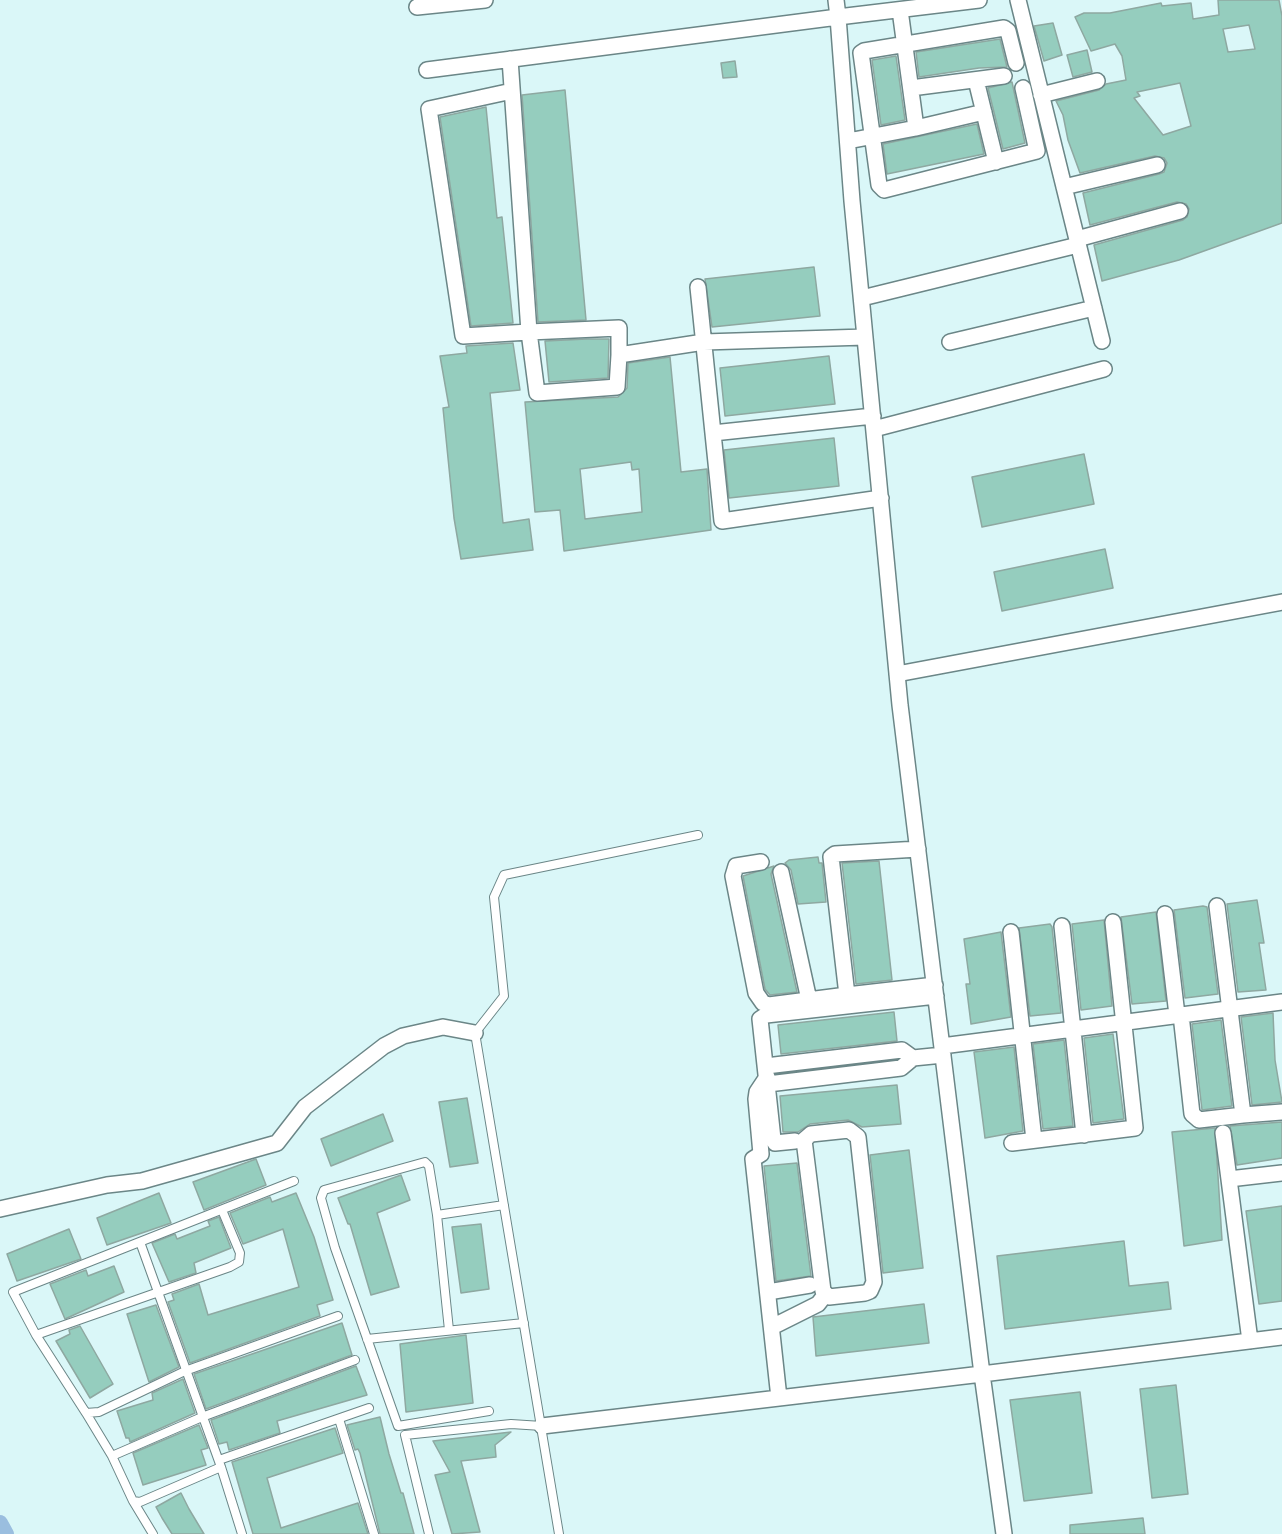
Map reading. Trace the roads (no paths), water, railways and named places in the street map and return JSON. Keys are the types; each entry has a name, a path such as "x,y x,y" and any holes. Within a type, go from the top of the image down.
{"street":[{"path":"417,7 485,0"},
{"path":"836,0 897,674 982,1374 1004,1534"},
{"path":"427,70 979,0"},
{"path":"1018,0 1102,341"},
{"path":"900,9 916,128"},
{"path":"1016,63 1008,31 1004,28 861,53 879,185 884,190 1036,151 1023,88"},
{"path":"510,59 529,332 537,393 617,387 619,328 529,332 463,336 429,109 512,91"},
{"path":"911,87 1004,76"},
{"path":"976,80 996,162"},
{"path":"1041,94 1097,81"},
{"path":"848,141 984,112"},
{"path":"1064,187 1157,165"},
{"path":"862,298 1077,242 1180,211"},
{"path":"698,287 722,521 881,498"},
{"path":"950,342 1094,308"},
{"path":"619,355 704,342 865,337"},
{"path":"713,433 874,422 1104,369"},
{"path":"897,674 1282,602"},
{"path":"847,995 831,857 918,849"},
{"path":"761,862 733,869 756,993 763,1004 847,995 935,990"},
{"path":"781,872 809,1000"},
{"path":"1217,906 1243,1115"},
{"path":"1165,914 1192,1114 1199,1120 1282,1112"},
{"path":"1012,1143 1135,1128 1113,922"},
{"path":"1062,926 1084,1135"},
{"path":"1011,932 1034,1140"},
{"path":"800,1146 773,1142 759,1021 763,1017 935,990"},
{"path":"760,1154 756,1099 757,1092 767,1076 902,1050 913,1058 1023,1035 1282,1002"},
{"path":"0,1209 107,1185 142,1181 277,1143 305,1107 384,1046 403,1036 443,1027 475,1033"},
{"path":"772,1327 818,1304 825,1295 800,1146 811,1134 849,1130 858,1137 873,1287 865,1293 825,1295"},
{"path":"1223,1133 1250,1341"},
{"path":"779,1398 753,1159 760,1154 800,1146"},
{"path":"1229,1179 1282,1173"},
{"path":"768,1292 810,1285"},
{"path":"542,1426 1282,1337"}],"lane":[{"path":"559,1534 475,1033 504,996 494,897 504,875 698,835"},
{"path":"449,1330 437,1215 429,1167 425,1162 324,1190 321,1197 335,1248 398,1426 489,1411"},
{"path":"153,1534 133,1501 112,1456 36,1335 13,1292 294,1181"},
{"path":"437,1215 504,1205"},
{"path":"36,1335 239,1262 240,1253 222,1210"},
{"path":"140,1242 220,1464 242,1534"},
{"path":"86,1413 99,1412 185,1371 338,1316"},
{"path":"367,1339 524,1323"},
{"path":"112,1456 202,1417 355,1360"},
{"path":"133,1501 140,1502 150,1499 220,1464 369,1408"},
{"path":"339,1419 374,1534"},
{"path":"429,1534 405,1435 511,1424 542,1426"}],"waterway":[{"path":"0,1523 6,1534"}]}
